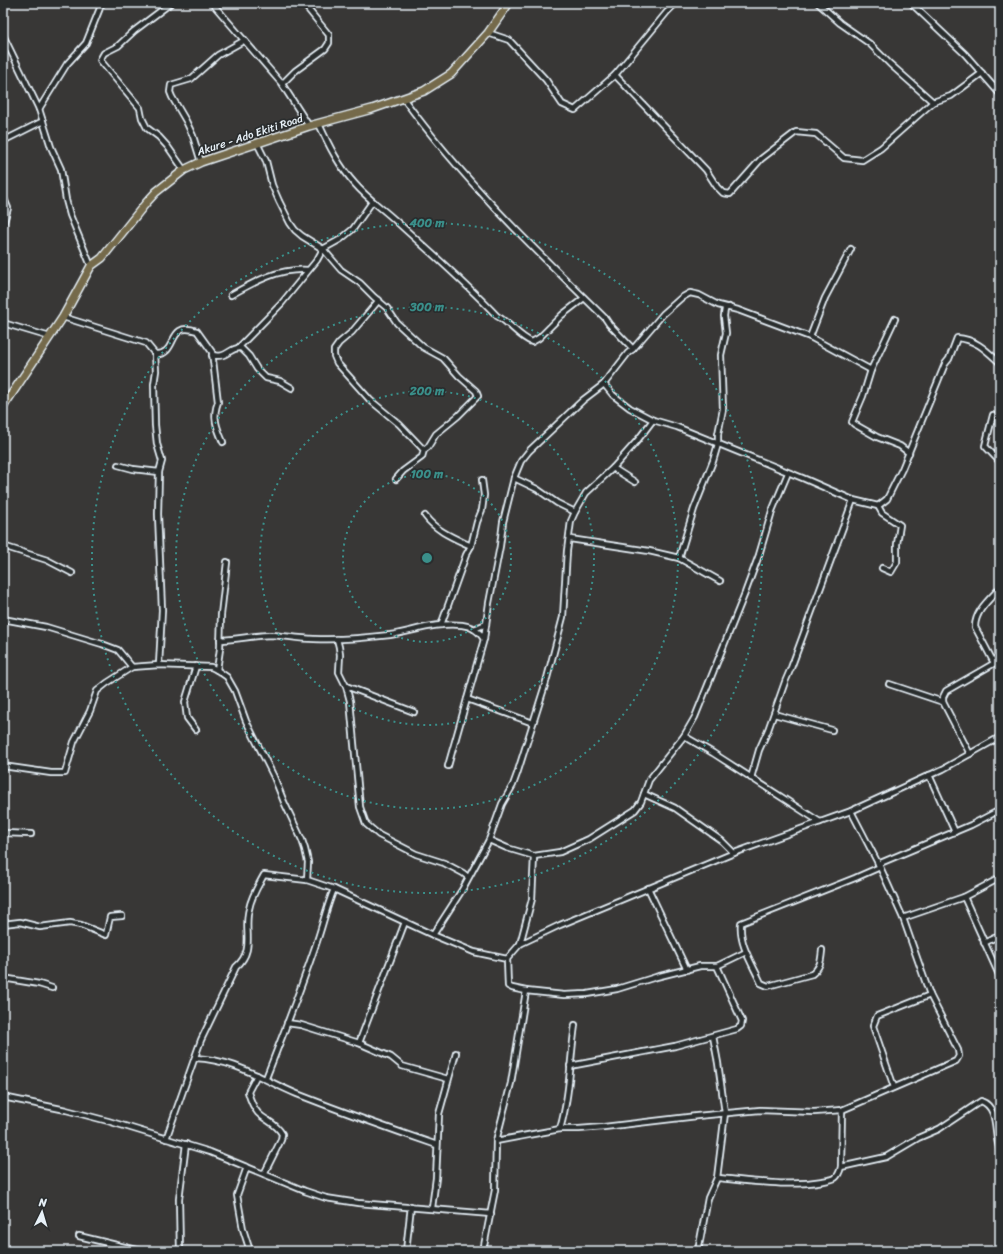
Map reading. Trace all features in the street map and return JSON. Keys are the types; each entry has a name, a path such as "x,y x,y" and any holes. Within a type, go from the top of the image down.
{"main road":[{"name":"Akure - Ado Ekiti Road","path":"3,407 63,317 91,266 102,258 146,203 170,180 184,170 201,162 309,126 372,109 424,91 451,74 488,33 509,3"}],"street":[{"path":"39,109 67,64 86,43 102,3"},
{"path":"171,3 134,31 118,46 104,53 100,60 140,108 142,118 147,128 159,137 168,147 184,170"},
{"path":"212,3 282,84 309,126"},
{"path":"282,84 295,71 315,58 329,43 329,34 304,3"},
{"path":"488,33 509,40 546,80 562,104 575,110 615,74 676,3"},
{"path":"818,3 840,24 870,44 890,64 934,102"},
{"path":"911,3 965,54 1000,94"},
{"path":"3,35 39,109 51,147 61,169 70,215 91,266"},
{"path":"201,162 193,136 186,120 170,92 171,85 192,79 218,55 245,40"},
{"path":"615,74 706,170 717,187 723,193 730,194 761,160 796,132 816,134 844,158 862,160 881,148 934,102 951,96 982,73"},
{"path":"403,98 428,132 486,198 605,318 633,349"},
{"path":"3,141 43,121"},
{"path":"319,124 334,156 355,185 372,202 393,218 431,252 496,316 503,319 527,340 532,342 539,338 562,315 584,298"},
{"path":"258,143 266,161 274,190 295,230 323,249 341,270 360,283 379,300 387,308 397,323 423,347 443,358 459,376 476,391 478,396 458,416 436,434 428,447 424,450 422,457 403,471 396,480"},
{"path":"3,196 8,208 3,224"},
{"path":"212,355 222,356 238,348 281,304 317,260 323,249 353,230 372,202"},
{"path":"810,337 825,298 851,249"},
{"path":"231,295 266,276 296,269 308,270"},
{"path":"448,766 484,639 503,522 514,478 521,461 524,456 583,400 604,384 628,353 663,314 681,298 690,293 699,295 709,301 810,337 871,370"},
{"path":"379,300 352,332 339,343 334,350 334,356 337,363 370,400 399,424 424,450"},
{"path":"679,558 694,509 718,444 718,434 723,409 721,356 726,333 724,316 726,309 729,307"},
{"path":"63,317 146,343 155,354 156,371 154,384 157,444 162,461 159,472 158,526 162,610 159,665"},
{"path":"895,319 871,370 863,396 852,422 877,437 900,446 909,453"},
{"path":"3,323 50,336"},
{"path":"155,354 160,355 168,350 179,330 186,329 197,332 212,355 218,402 215,410 215,417 223,442"},
{"path":"878,506 887,499 909,453 957,338 967,339 985,349 1000,364"},
{"path":"238,348 241,348 249,356 257,370 266,378 280,381 292,388"},
{"path":"604,384 613,395 630,408 653,420 677,427 853,500 878,506 882,513 900,525 897,544 897,562 891,572 882,568"},
{"path":"992,415 985,446 1000,462"},
{"path":"433,935 462,890 489,840 502,804 513,785 533,723 563,616 567,551 570,539 571,521 586,493 613,468 653,420"},
{"path":"118,465 133,469 159,472"},
{"path":"613,468 635,482"},
{"path":"489,840 507,848 534,856 560,852 589,840 635,810 641,802 650,780 684,736 698,710 736,618 772,511 788,473"},
{"path":"514,478 537,489 557,503 575,512"},
{"path":"441,625 466,555 471,546 477,522 482,510 484,495 482,480"},
{"path":"751,778 759,750 774,714 853,500"},
{"path":"425,516 437,529 471,546"},
{"path":"570,539 649,551 679,558 720,581"},
{"path":"3,546 47,560 72,573"},
{"path":"218,670 220,615 227,562"},
{"path":"994,663 975,627 975,621 980,611 1000,588"},
{"path":"3,619 46,627 102,644 118,650 132,667"},
{"path":"474,629 486,624"},
{"path":"220,640 234,640 271,635 312,639 337,639 390,635 441,625 462,625 474,629 481,634 484,639"},
{"path":"337,639 340,655 339,672 346,686 350,701 360,807 366,824 380,835 416,854 444,863 468,877"},
{"path":"970,754 943,702 943,696 946,691 1000,660"},
{"path":"3,766 51,773 65,773 74,742 90,711 97,691 132,667 159,665 211,667 227,677 235,691 246,721 258,741 302,840 308,862 307,880"},
{"path":"196,666 185,702 187,718 196,730"},
{"path":"889,684 943,702"},
{"path":"346,686 414,712"},
{"path":"467,699 533,723"},
{"path":"774,714 832,730"},
{"path":"684,736 820,822"},
{"path":"746,952 717,966 700,966 617,989 583,994 564,995 526,991 508,986 507,959 520,944 648,888 734,853 851,810 929,775 1000,737"},
{"path":"929,775 955,832"},
{"path":"644,794 675,808 722,841 734,853"},
{"path":"496,1141 560,1129 592,1128 724,1113 760,1110 814,1112 842,1110 956,1061 959,1056 958,1050 930,995 903,918 879,865 851,810"},
{"path":"822,950 818,970 812,974 768,986 761,982 746,952 741,936 741,923 855,878 879,865 971,825 1000,810"},
{"path":"3,834 31,834"},
{"path":"3,840 3,855"},
{"path":"520,944 532,899 534,856"},
{"path":"166,1139 207,1026 236,968 246,955 249,942 248,909 264,875 307,880 334,889 433,935 474,952 507,959"},
{"path":"903,918 964,897 1000,878"},
{"path":"648,888 666,929 681,955 687,970"},
{"path":"266,1078 313,953 334,889"},
{"path":"964,897 1000,977"},
{"path":"3,924 20,922 40,928 70,923 81,925 106,935 110,918 122,916"},
{"path":"358,1043 405,922"},
{"path":"984,943 1000,935"},
{"path":"570,1066 675,1046 737,1029 741,1026 742,1021 717,966"},
{"path":"3,978 39,984 52,988"},
{"path":"484,1251 495,1190 496,1141 511,1083 526,991"},
{"path":"894,1087 873,1026 874,1020 877,1016 930,995"},
{"path":"287,1023 301,1025 358,1043 391,1057 402,1066 448,1079"},
{"path":"560,1129 566,1111 575,1025"},
{"path":"698,1251 708,1198 717,1178 724,1113 713,1036"},
{"path":"432,1208 436,1178 439,1114 456,1053"},
{"path":"195,1058 209,1059 240,1067 296,1093 403,1134 437,1145"},
{"path":"257,1075 248,1092 250,1100 258,1113 279,1128 282,1134 281,1140 264,1174"},
{"path":"3,1097 66,1110 186,1144 326,1198 358,1203 410,1206 491,1214"},
{"path":"841,1167 886,1156 918,1138 939,1129 981,1101 992,1109 997,1143 1000,1150"},
{"path":"717,1178 758,1182 814,1183 836,1177 841,1167 842,1110"},
{"path":"180,1251 179,1199 186,1144"},
{"path":"247,1167 237,1195 243,1229 250,1251"},
{"path":"406,1251 410,1206"},
{"path":"79,1236 141,1251"}]}
